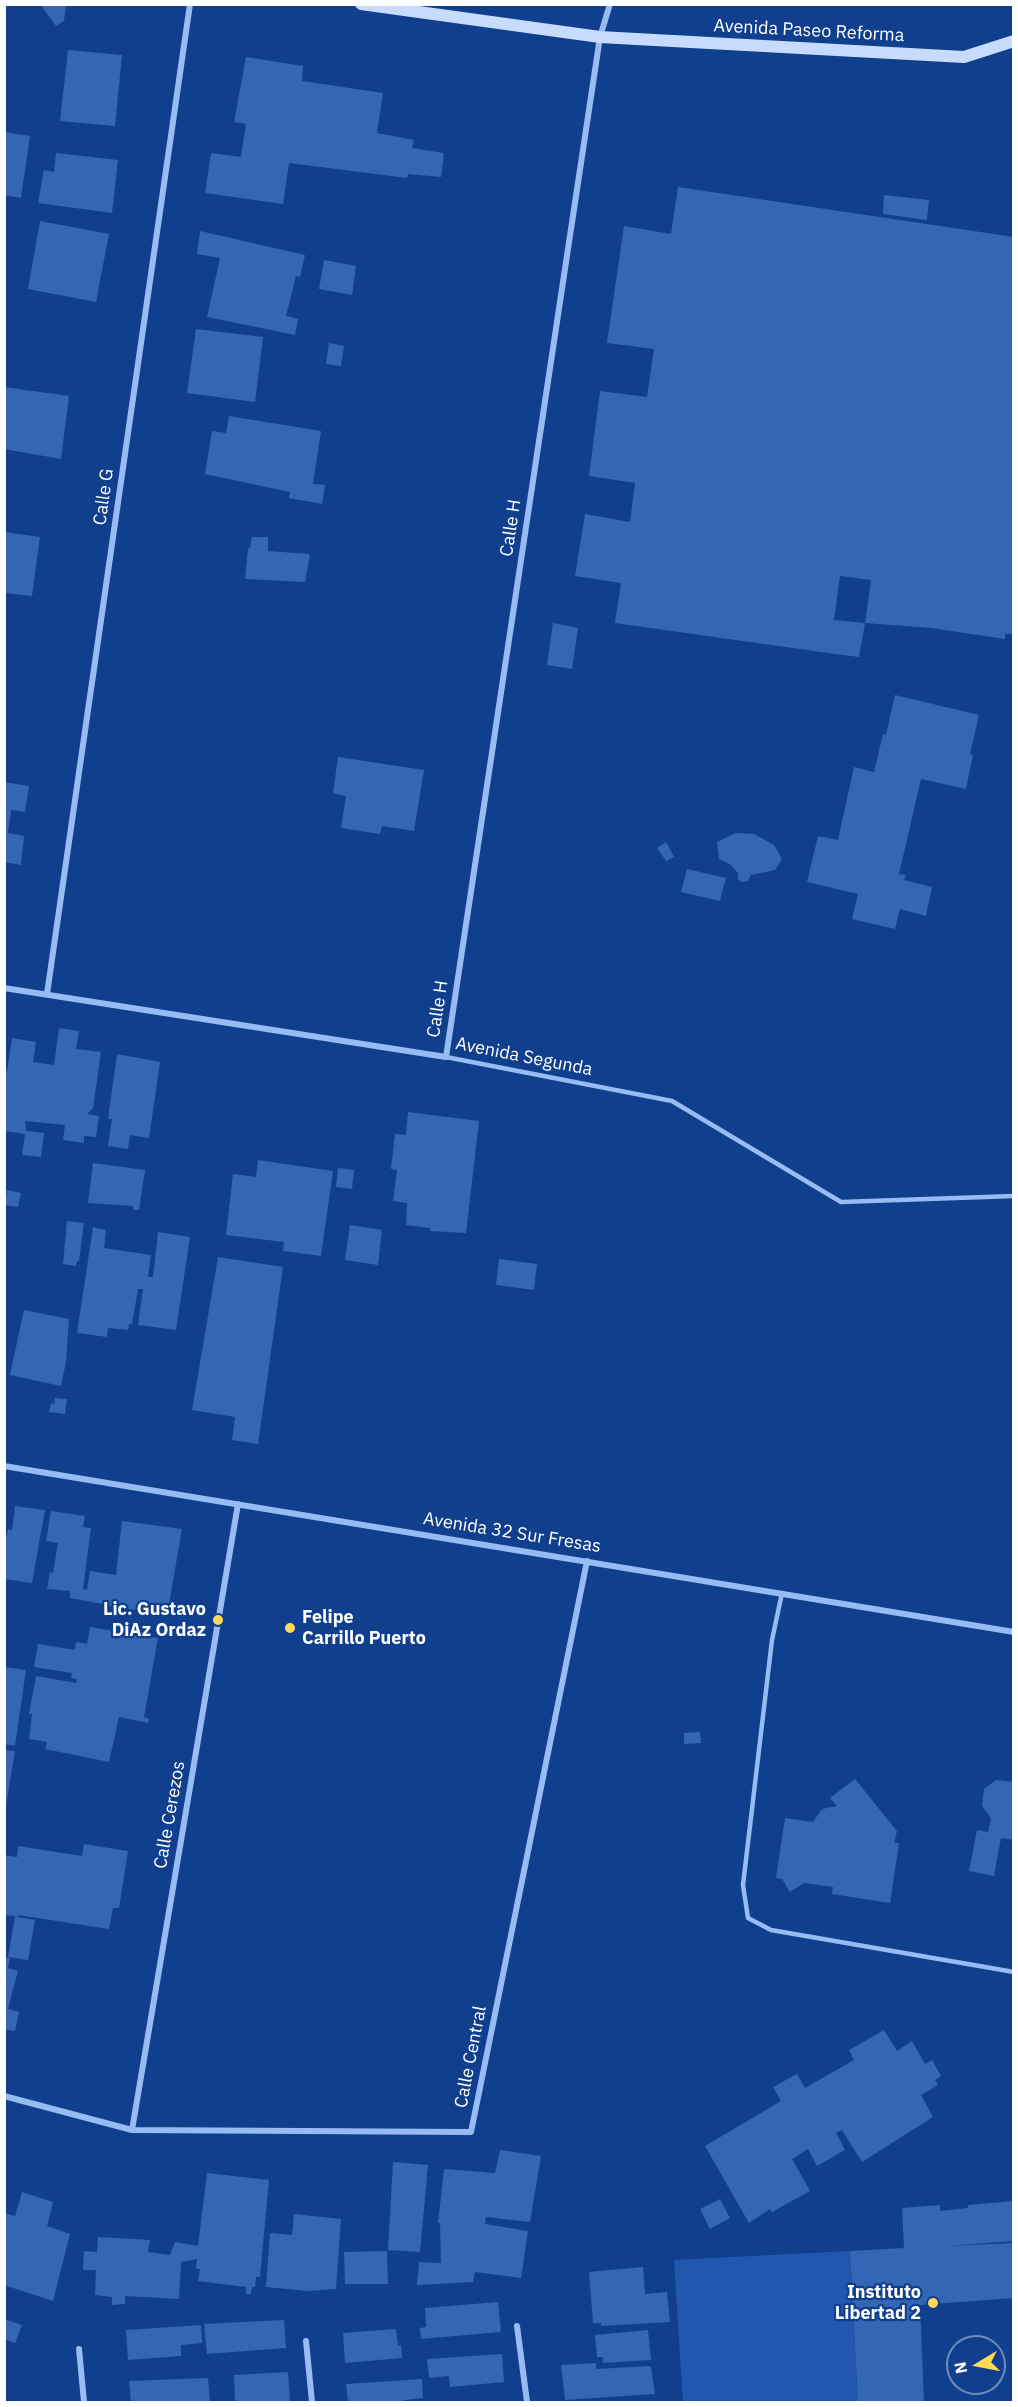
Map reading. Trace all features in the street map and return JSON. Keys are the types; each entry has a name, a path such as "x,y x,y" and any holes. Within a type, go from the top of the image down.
{"main road":[{"name":"Avenida Paseo Reforma","path":"361,4 600,37 964,57 1014,41"}],"street":[{"name":"Calle G","path":"47,994 190,4"},
{"name":"Calle H","path":"446,1057 600,37 610,4"},
{"name":"Avenida Segunda","path":"4,988 446,1057"},
{"name":"Avenida 32 Sur Fresas","path":"4,1466 1014,1632"},
{"name":"Calle Cerezos","path":"132,2130 238,1504"},
{"name":"Calle Central","path":"4,2097 132,2130 471,2132 587,1561"},
{"path":"517,2326 527,2403"},
{"path":"306,2341 312,2403"},
{"path":"79,2349 84,2403"}],"lane":[{"name":"Avenida Segunda","path":"446,1057 672,1101 841,1202 1014,1196"},
{"path":"782,1593 772,1640 743,1885 748,1918 771,1930 1014,1972"}],"shaded area":[{"path":"850,2251 858,2402 683,2402 674,2260"}],"building":[{"path":"40,4 66,4 64,21 56,26"},
{"path":"68,50 122,55 115,126 60,121"},
{"path":"246,57 303,66 302,81 383,93 377,133 414,140 412,148 444,153 441,177 408,174 407,178 289,163 283,204 205,193 211,153 241,157 246,124 234,122"},
{"path":"4,132 30,136 21,198 4,195"},
{"path":"56,153 118,160 112,213 38,203 44,170 54,172"},
{"path":"678,187 1014,237 1014,634 1005,634 1005,639 931,628 865,623 859,657 828,653 615,623 621,583 575,576 585,514 630,522 635,483 589,476 600,391 647,397 654,349 607,343 624,226 671,234","holes":["840,576 871,580 865,623 834,620"]},
{"path":"884,195 929,200 927,220 883,214"},
{"path":"40,221 109,234 96,302 28,289"},
{"path":"200,231 305,255 300,277 296,276 286,316 298,319 295,335 207,317 220,258 197,254"},
{"path":"324,260 356,266 352,295 319,289"},
{"path":"196,329 263,337 255,402 187,393"},
{"path":"329,343 344,346 341,366 326,364"},
{"path":"4,387 69,396 61,459 4,449"},
{"path":"229,416 321,431 313,484 325,485 322,504 289,498 290,492 205,474 212,431 226,433"},
{"path":"4,532 40,537 32,596 4,593"},
{"path":"252,537 268,537 268,551 310,554 305,582 245,579 248,548 250,549"},
{"path":"553,623 578,628 572,669 547,665"},
{"path":"895,695 979,715 970,754 973,755 966,789 921,779 899,874 906,875 904,880 932,887 926,916 900,909 895,929 852,919 858,894 807,882 818,836 838,840 854,767 874,772 883,734 886,735"},
{"path":"338,757 424,770 414,831 382,826 380,834 341,828 346,796 333,793"},
{"path":"4,782 29,786 25,812 11,810 8,833 24,836 21,865 4,862"},
{"path":"736,833 754,834 774,845 782,859 775,870 751,875 748,881 742,882 738,879 738,873 731,865 719,859 717,842"},
{"path":"666,842 674,857 666,861 657,848"},
{"path":"687,869 726,878 720,901 681,892"},
{"path":"59,1028 79,1031 76,1049 101,1052 93,1108 87,1114 99,1116 96,1137 84,1136 84,1143 63,1140 65,1125 25,1121 26,1131 44,1133 41,1157 22,1155 25,1134 4,1131 4,1070 7,1071 12,1038 36,1042 33,1062 54,1065"},
{"path":"117,1054 160,1062 149,1138 130,1135 128,1149 108,1146 112,1119 108,1119"},
{"path":"408,1112 479,1121 466,1233 430,1231 430,1228 406,1225 407,1203 393,1201 397,1170 391,1169 395,1134 406,1135"},
{"path":"258,1160 333,1171 321,1256 283,1251 284,1242 226,1235 233,1174 256,1177"},
{"path":"93,1163 145,1170 139,1210 133,1210 133,1206 88,1203"},
{"path":"338,1168 354,1170 352,1189 336,1187"},
{"path":"7,1190 21,1193 18,1207 5,1205"},
{"path":"67,1221 84,1223 79,1261 76,1266 63,1264"},
{"path":"350,1225 382,1230 378,1265 345,1260"},
{"path":"93,1227 106,1230 104,1248 151,1255 148,1277 153,1277 158,1232 190,1237 176,1330 138,1325 143,1289 138,1289 132,1324 129,1324 128,1330 108,1328 107,1337 77,1333"},
{"path":"218,1257 283,1267 258,1444 232,1440 235,1417 192,1410"},
{"path":"499,1259 537,1264 534,1290 496,1285"},
{"path":"24,1310 69,1319 66,1362 61,1386 10,1375"},
{"path":"55,1398 67,1399 65,1414 49,1412"},
{"path":"15,1506 45,1510 32,1583 4,1579 4,1547 8,1529 12,1530"},
{"path":"51,1511 85,1516 83,1527 91,1528 83,1589 87,1590 90,1571 116,1575 122,1521 182,1529 167,1616 70,1598 70,1591 47,1589 50,1572 53,1573 58,1543 46,1541"},
{"path":"90,1627 158,1638 144,1717 149,1719 148,1723 119,1717 109,1762 45,1749 47,1742 29,1739 32,1714 29,1714 36,1676 76,1683 77,1679 71,1678 72,1673 34,1667 38,1644 75,1650 76,1642 87,1644"},
{"path":"4,1667 26,1670 15,1746 4,1744"},
{"path":"700,1732 701,1743 684,1744 684,1733"},
{"path":"4,1750 15,1751 6,1806 4,1806"},
{"path":"855,1779 897,1831 894,1843 899,1843 890,1903 832,1894 833,1887 804,1883 790,1892 782,1879 776,1878 785,1818 813,1822 822,1809 837,1806 830,1798"},
{"path":"996,1780 1014,1782 1014,1840 1001,1838 994,1876 969,1871 977,1830 988,1832 991,1818 982,1806 984,1789"},
{"path":"84,1844 128,1851 119,1908 113,1908 109,1929 18,1915 18,1917 35,1920 28,1960 8,1957 15,1916 4,1915 4,1855 17,1857 18,1846 82,1856"},
{"path":"4,1957 10,1958 8,1968 18,1971 8,2009 19,2012 15,2031 4,2029"},
{"path":"884,2030 897,2051 912,2041 925,2064 932,2060 941,2076 935,2080 938,2085 921,2095 933,2117 862,2162 842,2130 836,2133 845,2150 817,2166 808,2149 792,2159 810,2191 772,2212 770,2209 749,2223 705,2146 781,2101 773,2087 797,2074 805,2088 854,2060 849,2050"},
{"path":"500,2150 541,2156 530,2222 486,2217 485,2224 528,2231 521,2278 475,2272 473,2282 417,2285 419,2262 441,2263 440,2223 438,2223 444,2169 495,2173"},
{"path":"393,2162 428,2165 420,2252 388,2250"},
{"path":"207,2173 269,2180 260,2277 256,2277 255,2287 252,2287 251,2294 246,2294 246,2287 198,2281 200,2269 196,2269 197,2259 181,2262 179,2299 125,2296 125,2304 112,2305 112,2297 95,2295 96,2270 83,2270 84,2251 97,2252 98,2237 150,2240 148,2252 170,2255 175,2242 198,2246"},
{"path":"22,2192 53,2202 47,2226 70,2234 53,2301 4,2285 4,2213 15,2216"},
{"path":"720,2199 730,2218 710,2229 700,2209"},
{"name":"Instituto Libertad 2","path":"1014,2201 1014,2241 946,2246 1014,2243 1014,2298 920,2305 924,2402 858,2402 850,2251 904,2248 902,2208 940,2205 940,2211 968,2208 968,2205"},
{"path":"294,2214 341,2219 336,2289 308,2291 266,2287 270,2233 292,2235"},
{"path":"387,2251 388,2284 345,2284 344,2252"},
{"path":"643,2267 645,2294 667,2292 670,2322 601,2326 601,2323 593,2323 589,2272"},
{"path":"498,2302 501,2332 421,2339 420,2328 426,2327 425,2308"},
{"path":"4,2319 22,2325 15,2343 4,2339"},
{"path":"284,2320 286,2348 207,2354 204,2324"},
{"path":"201,2325 202,2343 181,2345 181,2356 128,2360 126,2330"},
{"path":"396,2329 402,2358 345,2363 343,2333"},
{"path":"648,2330 651,2360 603,2363 603,2357 597,2357 595,2335"},
{"path":"502,2354 504,2382 450,2387 449,2376 429,2378 427,2359"},
{"path":"596,2363 596,2369 651,2366 655,2394 565,2400 561,2365"},
{"path":"288,2372 290,2401 235,2402 234,2375"},
{"path":"208,2378 210,2402 131,2402 129,2381"},
{"path":"422,2379 423,2398 404,2400 404,2402 348,2402 346,2384"}],"place":[{"name":"Lic. Gustavo DiAz Ordaz","path":"218,1620"},
{"name":"Felipe Carrillo Puerto","path":"290,1628"},
{"name":"Instituto Libertad 2","path":"933,2303"}]}
